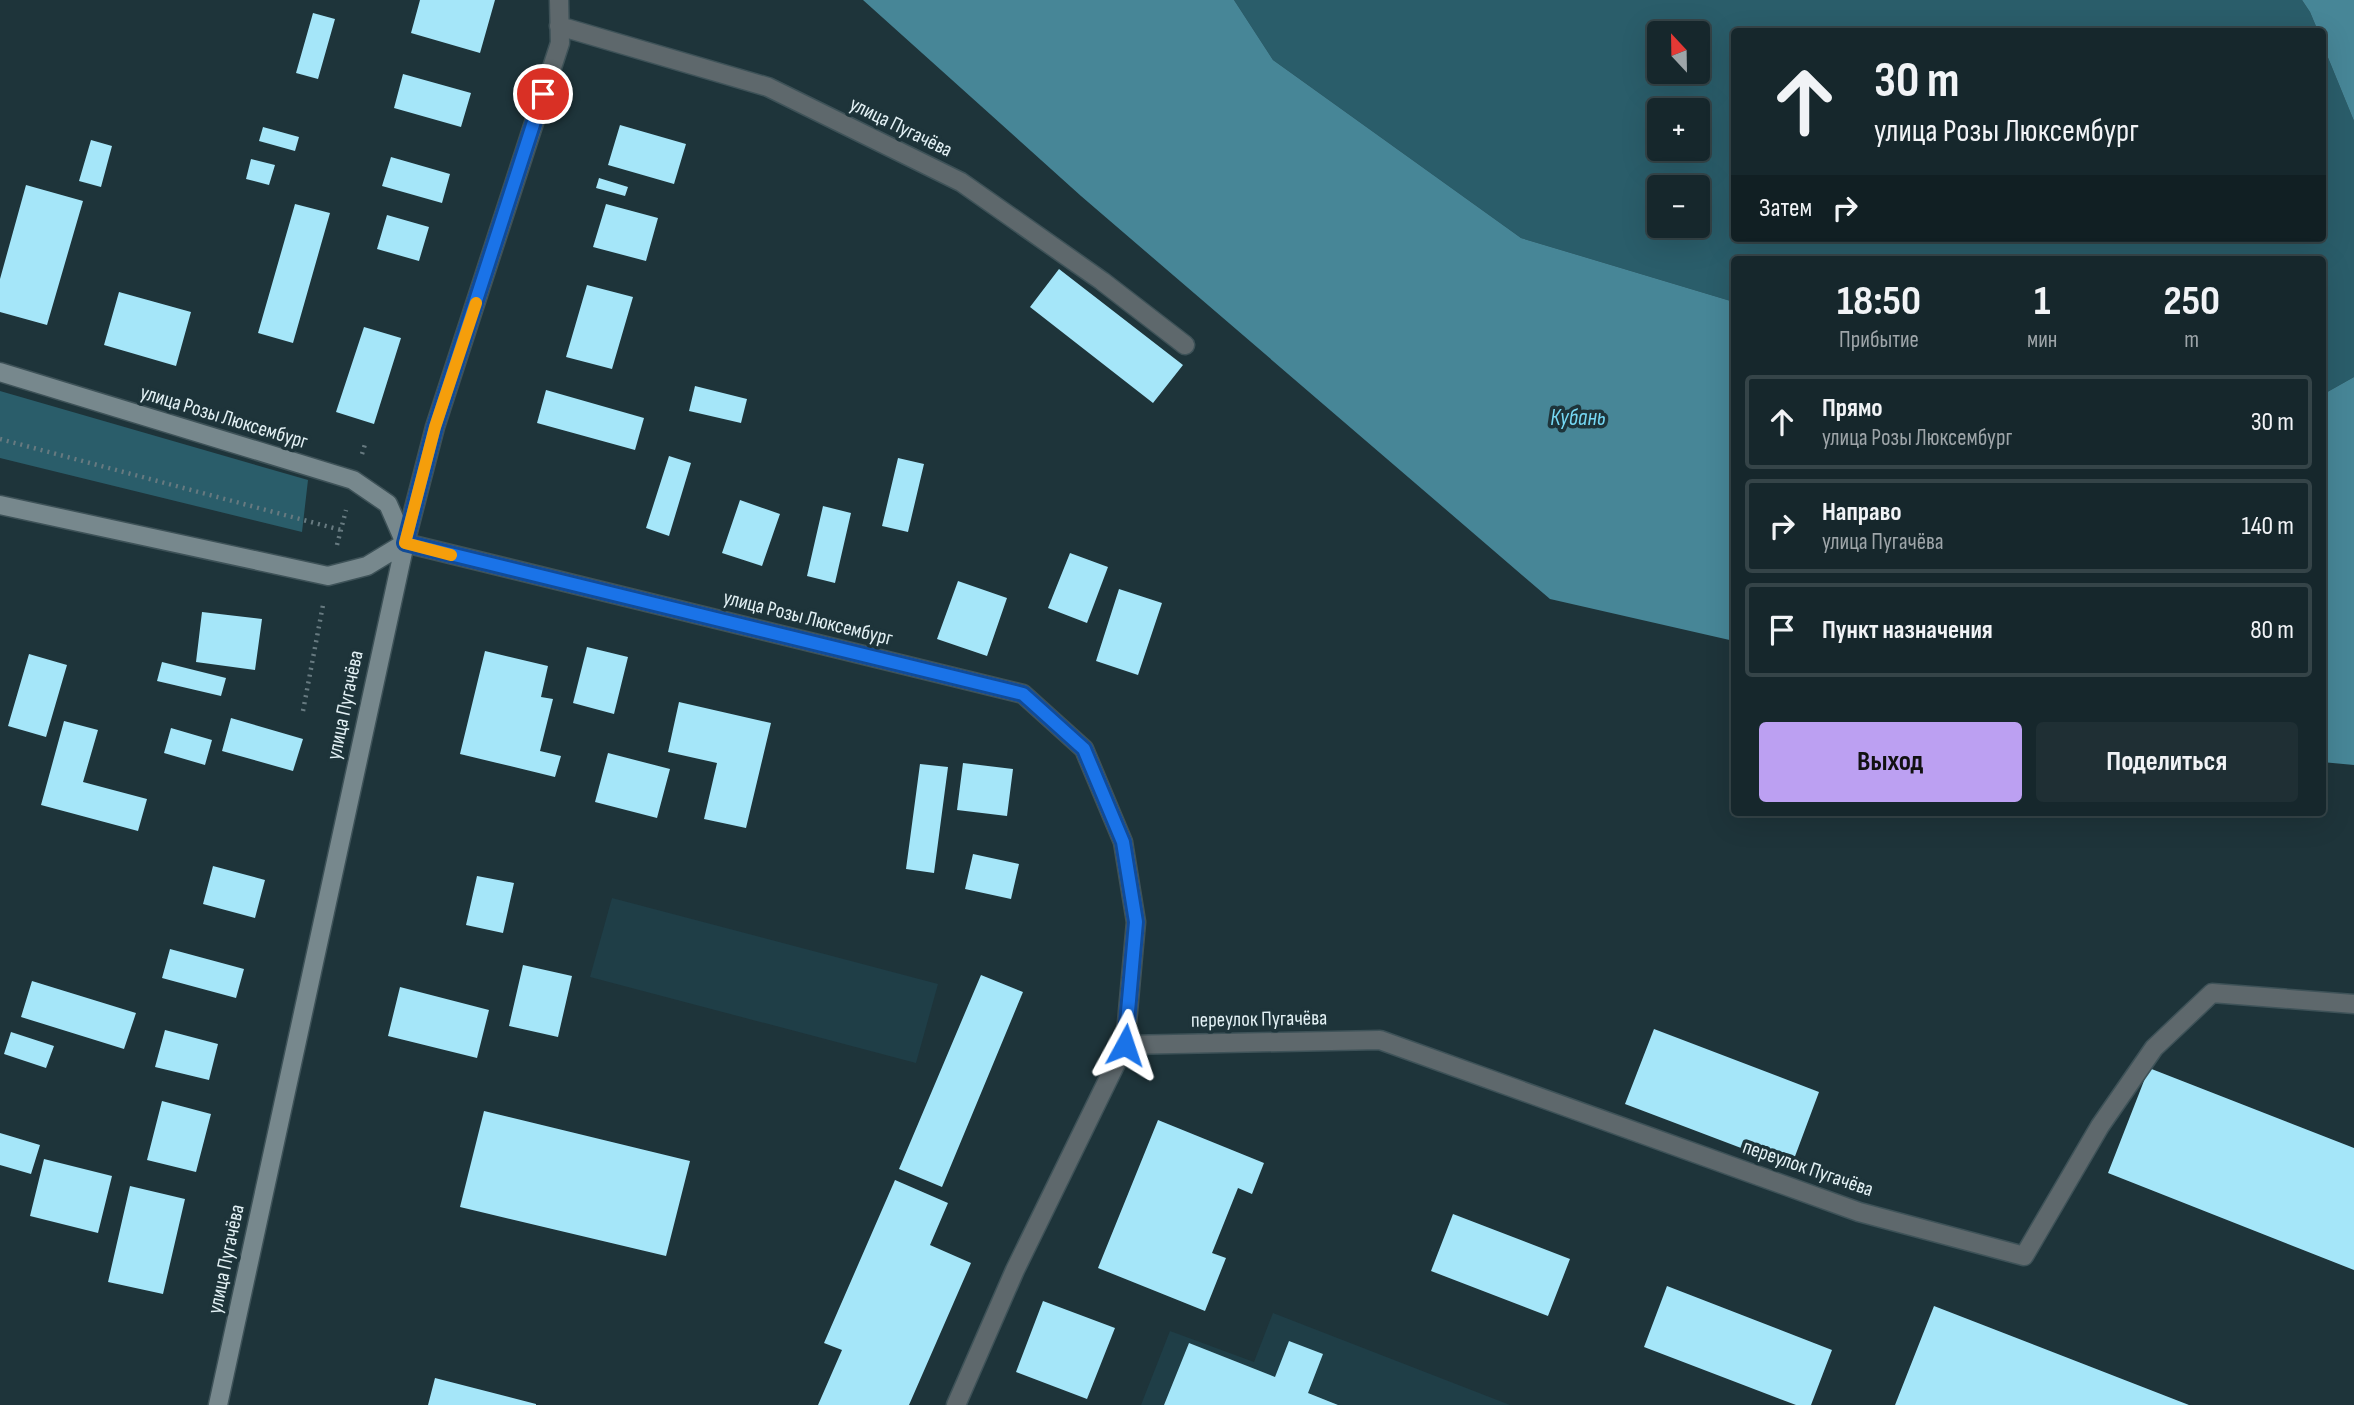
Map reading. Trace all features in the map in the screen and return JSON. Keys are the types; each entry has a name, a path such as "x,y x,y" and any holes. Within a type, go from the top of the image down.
{"main road":[{"name":"улица Розы Люксембург","path":"0,372 353,480 388,504 405,543"},
{"path":"0,505 328,576 368,566 405,543"},
{"name":"улица Пугачёва","path":"218,1405 405,543"}],"street":[{"name":"улица Пугачёва","path":"405,543 435,427 560,43 559,0"},
{"name":"улица Пугачёва","path":"559,26 768,87 961,182 1102,281 1185,345"},
{"name":"улица Розы Люксембург","path":"405,543 1023,694 1084,749 1123,842 1136,922 1125,1045"},
{"name":"переулок Пугачёва","path":"1125,1045 1380,1040 1859,1212 2024,1256 2101,1126 2154,1048 2211,993 2354,1004"},
{"path":"956,1405 1015,1270 1125,1045"}],"path":[{"path":"0,439 341,530"}],"shaded area":[{"path":"1234,0 2302,0 2317,28 1731,28 1731,242 2326,242 2326,53 2354,121 2354,377 2326,393 2326,256 1731,256 1731,301 1521,238 1273,60"},
{"path":"0,391 308,480 302,532 0,458"},
{"path":"612,898 938,984 916,1063 590,977"},
{"path":"1273,1313 1510,1405 1141,1405 1170,1331 1254,1362"}],"water":[{"name":"Кубань","path":"863,0 1234,0 1273,60 1521,238 1731,301 1731,640 1550,599 1081,196"},
{"path":"2302,0 2354,0 2354,121 2326,53 2326,28 2317,28"},
{"path":"2354,377 2354,765 2326,762 2326,393"}],"building":[{"path":"420,0 495,0 480,53 411,33"},
{"path":"313,13 335,19 318,79 296,73"},
{"path":"403,74 471,93 461,127 394,108"},
{"path":"620,125 686,144 674,184 608,165"},
{"path":"263,127 299,137 295,151 259,141"},
{"path":"91,140 112,146 101,187 79,181"},
{"path":"391,157 450,174 442,203 382,186"},
{"path":"251,159 275,165 269,185 246,179"},
{"path":"599,178 628,187 625,196 596,188"},
{"path":"26,185 83,201 47,325 0,312 0,279"},
{"path":"295,204 330,213 293,343 258,333"},
{"path":"606,204 658,218 646,261 593,247"},
{"path":"387,215 429,227 419,261 377,249"},
{"path":"1059,269 1183,365 1153,403 1030,307"},
{"path":"587,285 633,297 612,369 566,357"},
{"path":"119,292 191,312 176,366 104,345"},
{"path":"364,327 401,338 374,424 336,412"},
{"path":"695,386 747,399 741,423 689,411"},
{"path":"546,390 644,418 635,450 537,423"},
{"path":"669,456 691,463 669,536 646,528"},
{"path":"898,458 924,464 908,532 882,526"},
{"path":"740,500 780,514 762,566 722,553"},
{"path":"823,506 851,513 835,583 807,576"},
{"path":"1070,553 1108,567 1087,623 1048,608"},
{"path":"958,581 1007,598 987,656 937,639"},
{"path":"1119,589 1162,603 1138,675 1096,661"},
{"path":"202,612 262,619 255,670 196,662"},
{"path":"587,647 628,657 614,714 573,703"},
{"path":"485,651 548,666 541,697 553,699 540,751 561,756 555,777 460,754"},
{"path":"29,654 67,665 46,737 8,726"},
{"path":"162,662 226,678 221,696 157,681"},
{"path":"679,702 771,723 746,828 704,819 717,763 668,752"},
{"path":"231,718 303,739 293,771 222,751"},
{"path":"64,721 98,730 83,782 147,799 138,831 41,805"},
{"path":"171,728 212,740 205,765 164,753"},
{"path":"608,753 670,769 657,818 595,802"},
{"path":"963,763 1013,769 1007,816 957,810"},
{"path":"920,764 948,767 934,873 906,869"},
{"path":"973,854 1019,864 1011,899 965,889"},
{"path":"213,866 265,880 255,918 203,904"},
{"path":"477,876 514,883 503,933 466,925"},
{"path":"170,949 244,969 236,998 162,978"},
{"path":"523,965 572,976 558,1037 509,1026"},
{"path":"981,975 1023,992 942,1187 899,1169"},
{"path":"32,981 136,1013 124,1049 21,1017"},
{"path":"400,987 489,1010 477,1058 388,1036"},
{"path":"1654,1029 1819,1092 1791,1167 1625,1104"},
{"path":"165,1030 218,1044 209,1080 155,1067"},
{"path":"11,1032 54,1046 46,1068 4,1054"},
{"path":"2149,1068 2354,1148 2354,1270 2108,1173"},
{"path":"162,1101 211,1114 196,1172 147,1160"},
{"path":"484,1111 690,1161 666,1256 460,1207"},
{"path":"1158,1120 1264,1163 1252,1194 1238,1188 1212,1253 1226,1258 1205,1311 1098,1268"},
{"path":"0,1133 40,1145 31,1174 0,1165"},
{"path":"44,1159 112,1176 98,1233 30,1216"},
{"path":"895,1180 948,1203 930,1245 971,1263 909,1405 818,1405 842,1350 824,1343"},
{"path":"130,1186 185,1199 163,1294 108,1282"},
{"path":"1453,1214 1570,1259 1548,1316 1431,1271"},
{"path":"1667,1286 1832,1350 1811,1405 1796,1405 1644,1347"},
{"path":"1043,1301 1115,1328 1087,1399 1016,1372"},
{"path":"1934,1306 2189,1405 1895,1405"},
{"path":"1289,1341 1323,1354 1308,1393 1338,1405 1164,1405 1189,1343 1275,1377"},
{"path":"435,1378 536,1404 536,1405 428,1405"}],"slow traffic":[{"path":"451,555 405,543 435,427 476,303"}],"route":[{"path":"543,94 435,427 405,543 1023,694 1084,749 1123,842 1136,922 1125,1045"}]}
